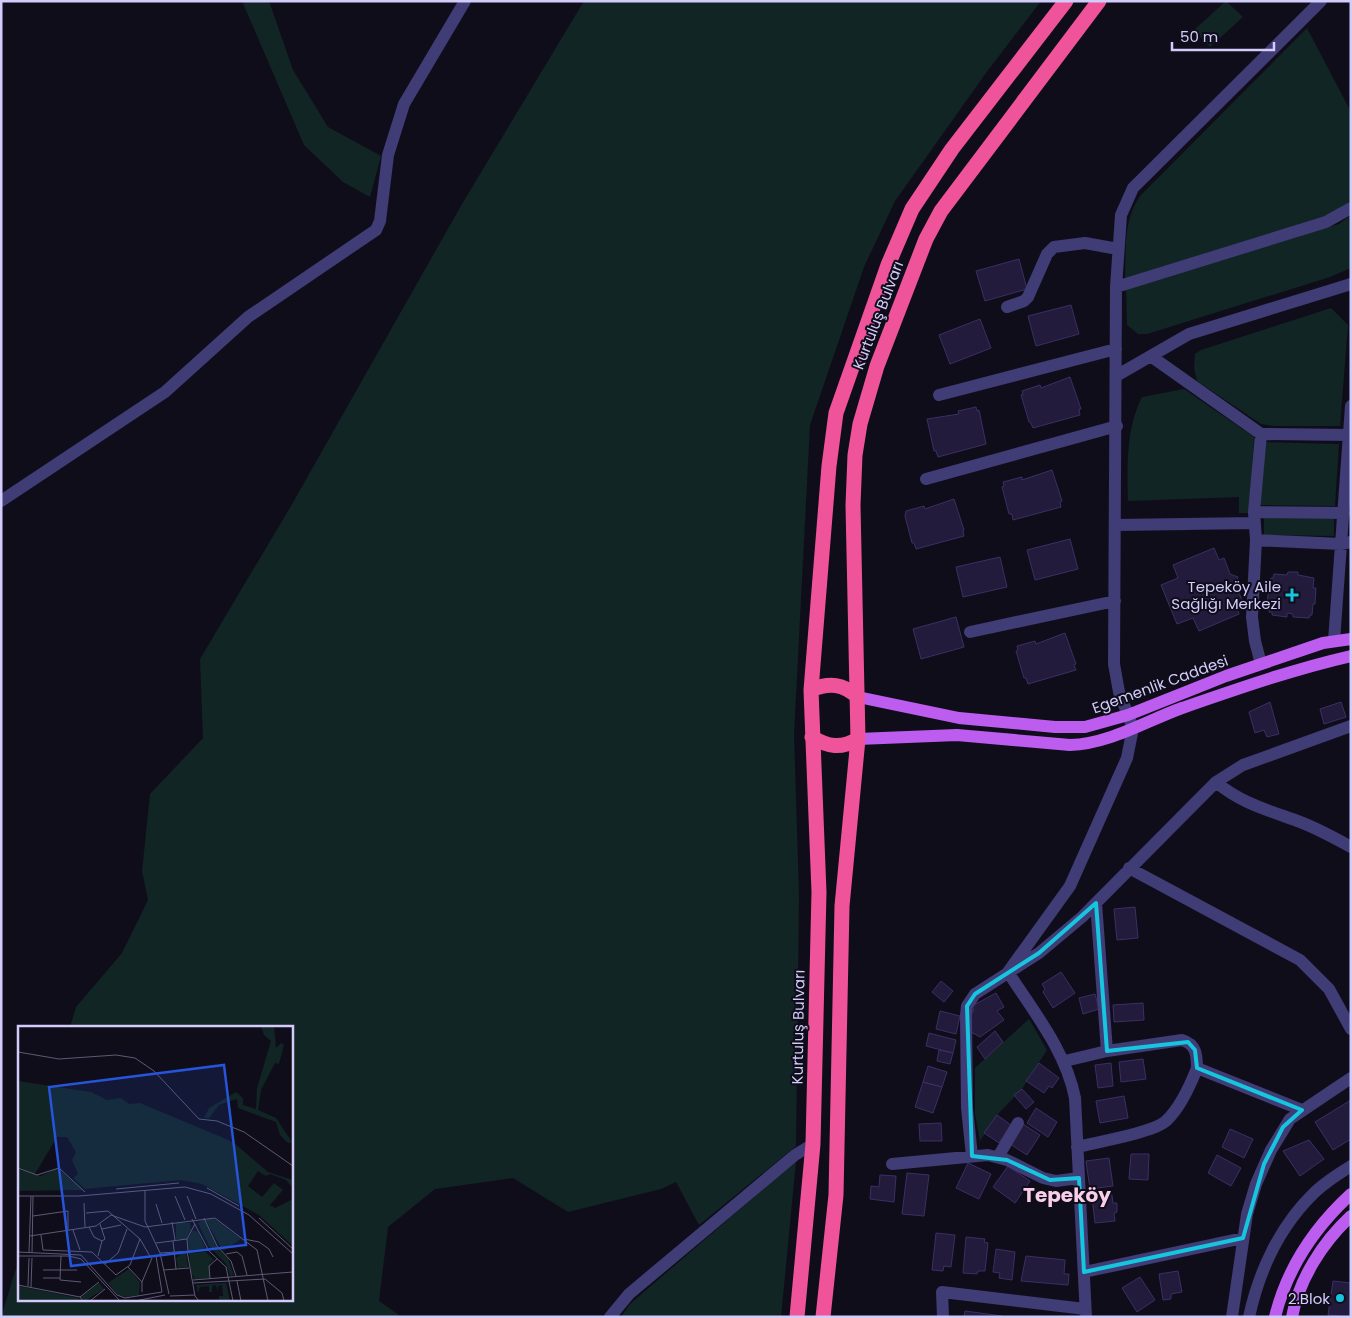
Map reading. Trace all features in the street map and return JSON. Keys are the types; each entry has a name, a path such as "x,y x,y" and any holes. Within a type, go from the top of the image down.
{"highway":[{"name":"Kurtuluş Bulvarı","path":"811,690 829,466 836,413 888,265 912,209 929,181 1066,1"},
{"name":"Kurtuluş Bulvarı","path":"858,697 853,505 855,455 867,396 926,239 942,211 1099,1"},
{"path":"823,1317 836,1195 842,906 858,739 858,697 849,689 830,684 811,690 812,737 832,746 849,744 858,739"},
{"name":"Kurtuluş Bulvarı","path":"797,1317 813,1144 819,892 812,737"}],"main road":[{"name":"Egemenlik Caddesi","path":"858,697 938,715 1054,727 1099,725 1262,664 1334,641 1351,639"},
{"name":"Egemenlik Caddesi","path":"858,739 957,735 1081,744 1098,741 1196,704 1320,664 1351,656"},
{"path":"1275,1317 1287,1281 1308,1241 1351,1194"},
{"path":"1292,1317 1299,1292 1314,1262 1334,1234 1351,1216"}],"street":[{"path":"1,501 165,392 248,317 376,230 380,221 388,155 404,104 465,1"},
{"path":"1307,16 1311,1"},
{"path":"1008,972 1070,886 1127,758 1132,728 1115,676 1116,288 1121,215 1133,188 1321,1"},
{"path":"1116,288 1326,222 1351,208"},
{"path":"1006,307 1024,301 1028,297 1047,254 1054,247 1085,243 1118,249"},
{"path":"1116,376 1189,334 1351,284"},
{"path":"939,395 1116,348"},
{"path":"1152,357 1260,434 1350,438"},
{"path":"1334,641 1346,543 1344,512 1351,406"},
{"path":"926,480 1117,426"},
{"path":"1260,434 1254,518 1256,540 1252,617 1255,641 1262,664"},
{"path":"1116,525 1344,512"},
{"path":"1256,540 1346,543"},
{"path":"970,632 1115,602"},
{"path":"972,1156 967,1108 967,1006 975,994 1039,953 1096,903 1216,782 1243,765 1351,726"},
{"path":"1216,782 1228,792 1257,807 1318,830 1351,847"},
{"path":"1129,868 1300,960 1329,989 1351,1028"},
{"path":"1096,903 1107,1051"},
{"path":"943,1317 942,1292 1085,1313 1075,1098 1065,1062 1008,972"},
{"path":"1065,1062 1107,1051 1182,1040 1188,1042 1195,1050 1197,1068 1185,1094 1166,1121 1144,1131 1077,1147"},
{"path":"1197,1068 1302,1110"},
{"path":"1232,1317 1243,1238 1251,1199 1268,1157 1283,1127 1302,1110 1351,1078"},
{"path":"998,1157 1018,1123"},
{"path":"610,1317 629,1294 795,1155 813,1144"},
{"path":"892,1164 972,1156 998,1157 1043,1178 1056,1181 1079,1178"},
{"path":"1249,1317 1263,1269 1294,1215 1314,1192 1351,1166"},
{"path":"1084,1272 1243,1238"}],"highlighted area":[{"path":"1096,903 1107,1051 1188,1042 1195,1050 1197,1068 1302,1110 1283,1127 1264,1164 1243,1238 1084,1272 1079,1178 1050,1180 1007,1160 972,1156 967,1006 975,994 1039,953"}],"green space":[{"path":"242,1 269,1 293,70 328,127 381,156 370,197 343,182 304,145"},
{"path":"584,1 1041,1 986,73 895,201 864,267 810,425 794,734 799,895 796,1146 699,1225 676,1182 661,1189 568,1212 513,1178 435,1189 388,1227 379,1301 402,1317 1,1317 18,1262 18,1300 292,1300 292,1026 70,1026 76,1007 122,953 148,900 142,871 150,794 203,738 200,659 291,506 462,204"},
{"path":"1226,1 1243,17 1210,47 1194,30"},
{"path":"1307,28 1351,112 1351,201 1327,216 1125,278 1128,224 1135,204 1141,195"},
{"path":"1351,215 1351,268 1330,277 1147,334 1138,334 1127,325 1126,289 1339,224"},
{"path":"1331,308 1348,325 1340,426 1273,426 1261,424 1197,381 1194,368 1195,354 1201,350"},
{"path":"1184,389 1254,437 1249,513 1239,513 1239,497 1128,501 1130,434 1142,397"},
{"path":"1265,442 1339,444 1335,506 1260,505"},
{"path":"1264,518 1334,519 1334,536 1264,535"},
{"path":"1029,1019 1047,1050 1022,1089 997,1115 980,1141 975,1114 975,1068"},
{"path":"796,1161 781,1317 621,1317 630,1304"}],"building":[{"path":"1019,259 1027,289 985,301 976,271"},
{"path":"1071,305 1079,334 1036,346 1028,316"},
{"path":"980,319 991,348 950,364 939,335"},
{"path":"1070,377 1081,409 1079,409 1080,415 1033,428 1029,422 1021,395 1023,395 1022,391 1040,385 1041,388"},
{"path":"976,407 977,411 979,410 986,444 938,457 936,451 934,451 927,419 959,414 958,411"},
{"path":"1052,470 1062,501 1060,502 1061,507 1013,520 1012,514 1009,514 1002,487 1004,486 1003,482 1022,477 1022,480"},
{"path":"954,499 964,530 964,536 916,549 914,543 912,543 905,516 906,511 924,506 925,509"},
{"path":"1070,539 1078,569 1035,580 1027,550"},
{"path":"1214,548 1219,560 1224,558 1230,574 1238,577 1235,584 1242,600 1235,603 1239,614 1199,631 1193,618 1177,624 1161,585 1178,578 1173,565"},
{"path":"1000,557 1007,587 963,597 956,567"},
{"name":"Tepeköy Aile Sağlığı Merkezi","path":"1288,572 1298,572 1298,575 1314,578 1313,588 1316,588 1315,604 1313,604 1312,615 1309,618 1293,617 1293,614 1287,613 1287,617 1272,615 1272,612 1269,612 1270,603 1267,602 1271,578 1273,578 1274,574 1287,575"},
{"path":"956,617 964,647 921,659 913,629"},
{"path":"1065,633 1076,664 1074,665 1076,670 1028,684 1026,678 1024,678 1016,651 1018,650 1017,646 1035,641 1036,644"},
{"path":"1270,702 1279,734 1267,737 1264,730 1255,733 1249,712"},
{"path":"1341,702 1346,717 1324,724 1320,709"},
{"path":"1135,907 1138,938 1117,940 1114,909"},
{"path":"1061,972 1075,993 1053,1008 1043,992 1045,989 1042,984"},
{"path":"941,981 953,991 944,1002 932,992"},
{"path":"996,993 1004,1007 997,1011 1004,1020 980,1037 971,1032 970,1014 974,1011 972,1006"},
{"path":"1095,994 1099,1009 1083,1014 1079,998"},
{"path":"1143,1003 1144,1020 1114,1022 1113,1005"},
{"path":"940,1011 960,1016 956,1034 936,1029"},
{"path":"995,1031 1003,1042 985,1059 977,1047"},
{"path":"929,1033 956,1040 953,1053 926,1046"},
{"path":"939,1050 953,1053 950,1064 937,1061"},
{"path":"1143,1059 1146,1079 1121,1082 1119,1062"},
{"path":"1039,1063 1059,1078 1052,1088 1049,1086 1044,1093 1026,1081"},
{"path":"1111,1063 1113,1086 1098,1088 1095,1065"},
{"path":"928,1066 947,1072 942,1087 923,1082"},
{"path":"923,1082 942,1087 933,1113 915,1107"},
{"path":"1022,1089 1034,1102 1026,1109 1014,1095"},
{"path":"1124,1096 1128,1118 1100,1123 1096,1101"},
{"path":"1351,1100 1351,1139 1333,1150 1315,1122"},
{"path":"1036,1108 1057,1122 1048,1137 1027,1123"},
{"path":"997,1115 1011,1125 999,1143 984,1133"},
{"path":"941,1123 942,1141 920,1141 919,1124"},
{"path":"1023,1124 1040,1135 1027,1155 1010,1144"},
{"path":"1230,1129 1253,1139 1244,1158 1222,1147"},
{"path":"1309,1140 1324,1159 1300,1176 1283,1151"},
{"path":"1131,1154 1149,1154 1148,1180 1129,1179"},
{"path":"1217,1155 1241,1168 1231,1186 1208,1173"},
{"path":"1109,1158 1113,1186 1090,1189 1086,1161"},
{"path":"968,1163 991,1174 979,1199 956,1188"},
{"path":"1008,1166 1030,1181 1015,1203 993,1187"},
{"path":"907,1173 929,1175 924,1216 902,1214"},
{"path":"880,1175 896,1176 894,1202 870,1199 871,1186 879,1187"},
{"path":"1112,1195 1113,1203 1117,1203 1117,1212 1114,1213 1115,1221 1095,1223 1092,1197"},
{"path":"936,1233 955,1235 951,1267 944,1266 943,1271 932,1270"},
{"path":"966,1237 985,1239 984,1242 988,1243 985,1271 978,1271 977,1274 963,1273"},
{"path":"996,1249 1015,1252 1012,1280 999,1278 1000,1273 993,1272"},
{"path":"1026,1256 1065,1260 1064,1274 1069,1274 1068,1285 1021,1281"},
{"path":"1178,1271 1182,1292 1171,1294 1171,1299 1163,1300 1159,1274"},
{"path":"1140,1277 1155,1300 1137,1312 1122,1288"},
{"name":"2.Blok","path":"1333,1281 1351,1283 1351,1317 1328,1315"},
{"path":"965,1311 1002,1316 1002,1317 964,1317"}],"place":[{"name":"Tepeköy Aile Sağlığı Merkezi","path":"1292,595"},
{"name":"2.Blok","path":"1340,1298"}],"district":[{"name":"Tepeköy","path":"1067,1195"}]}
